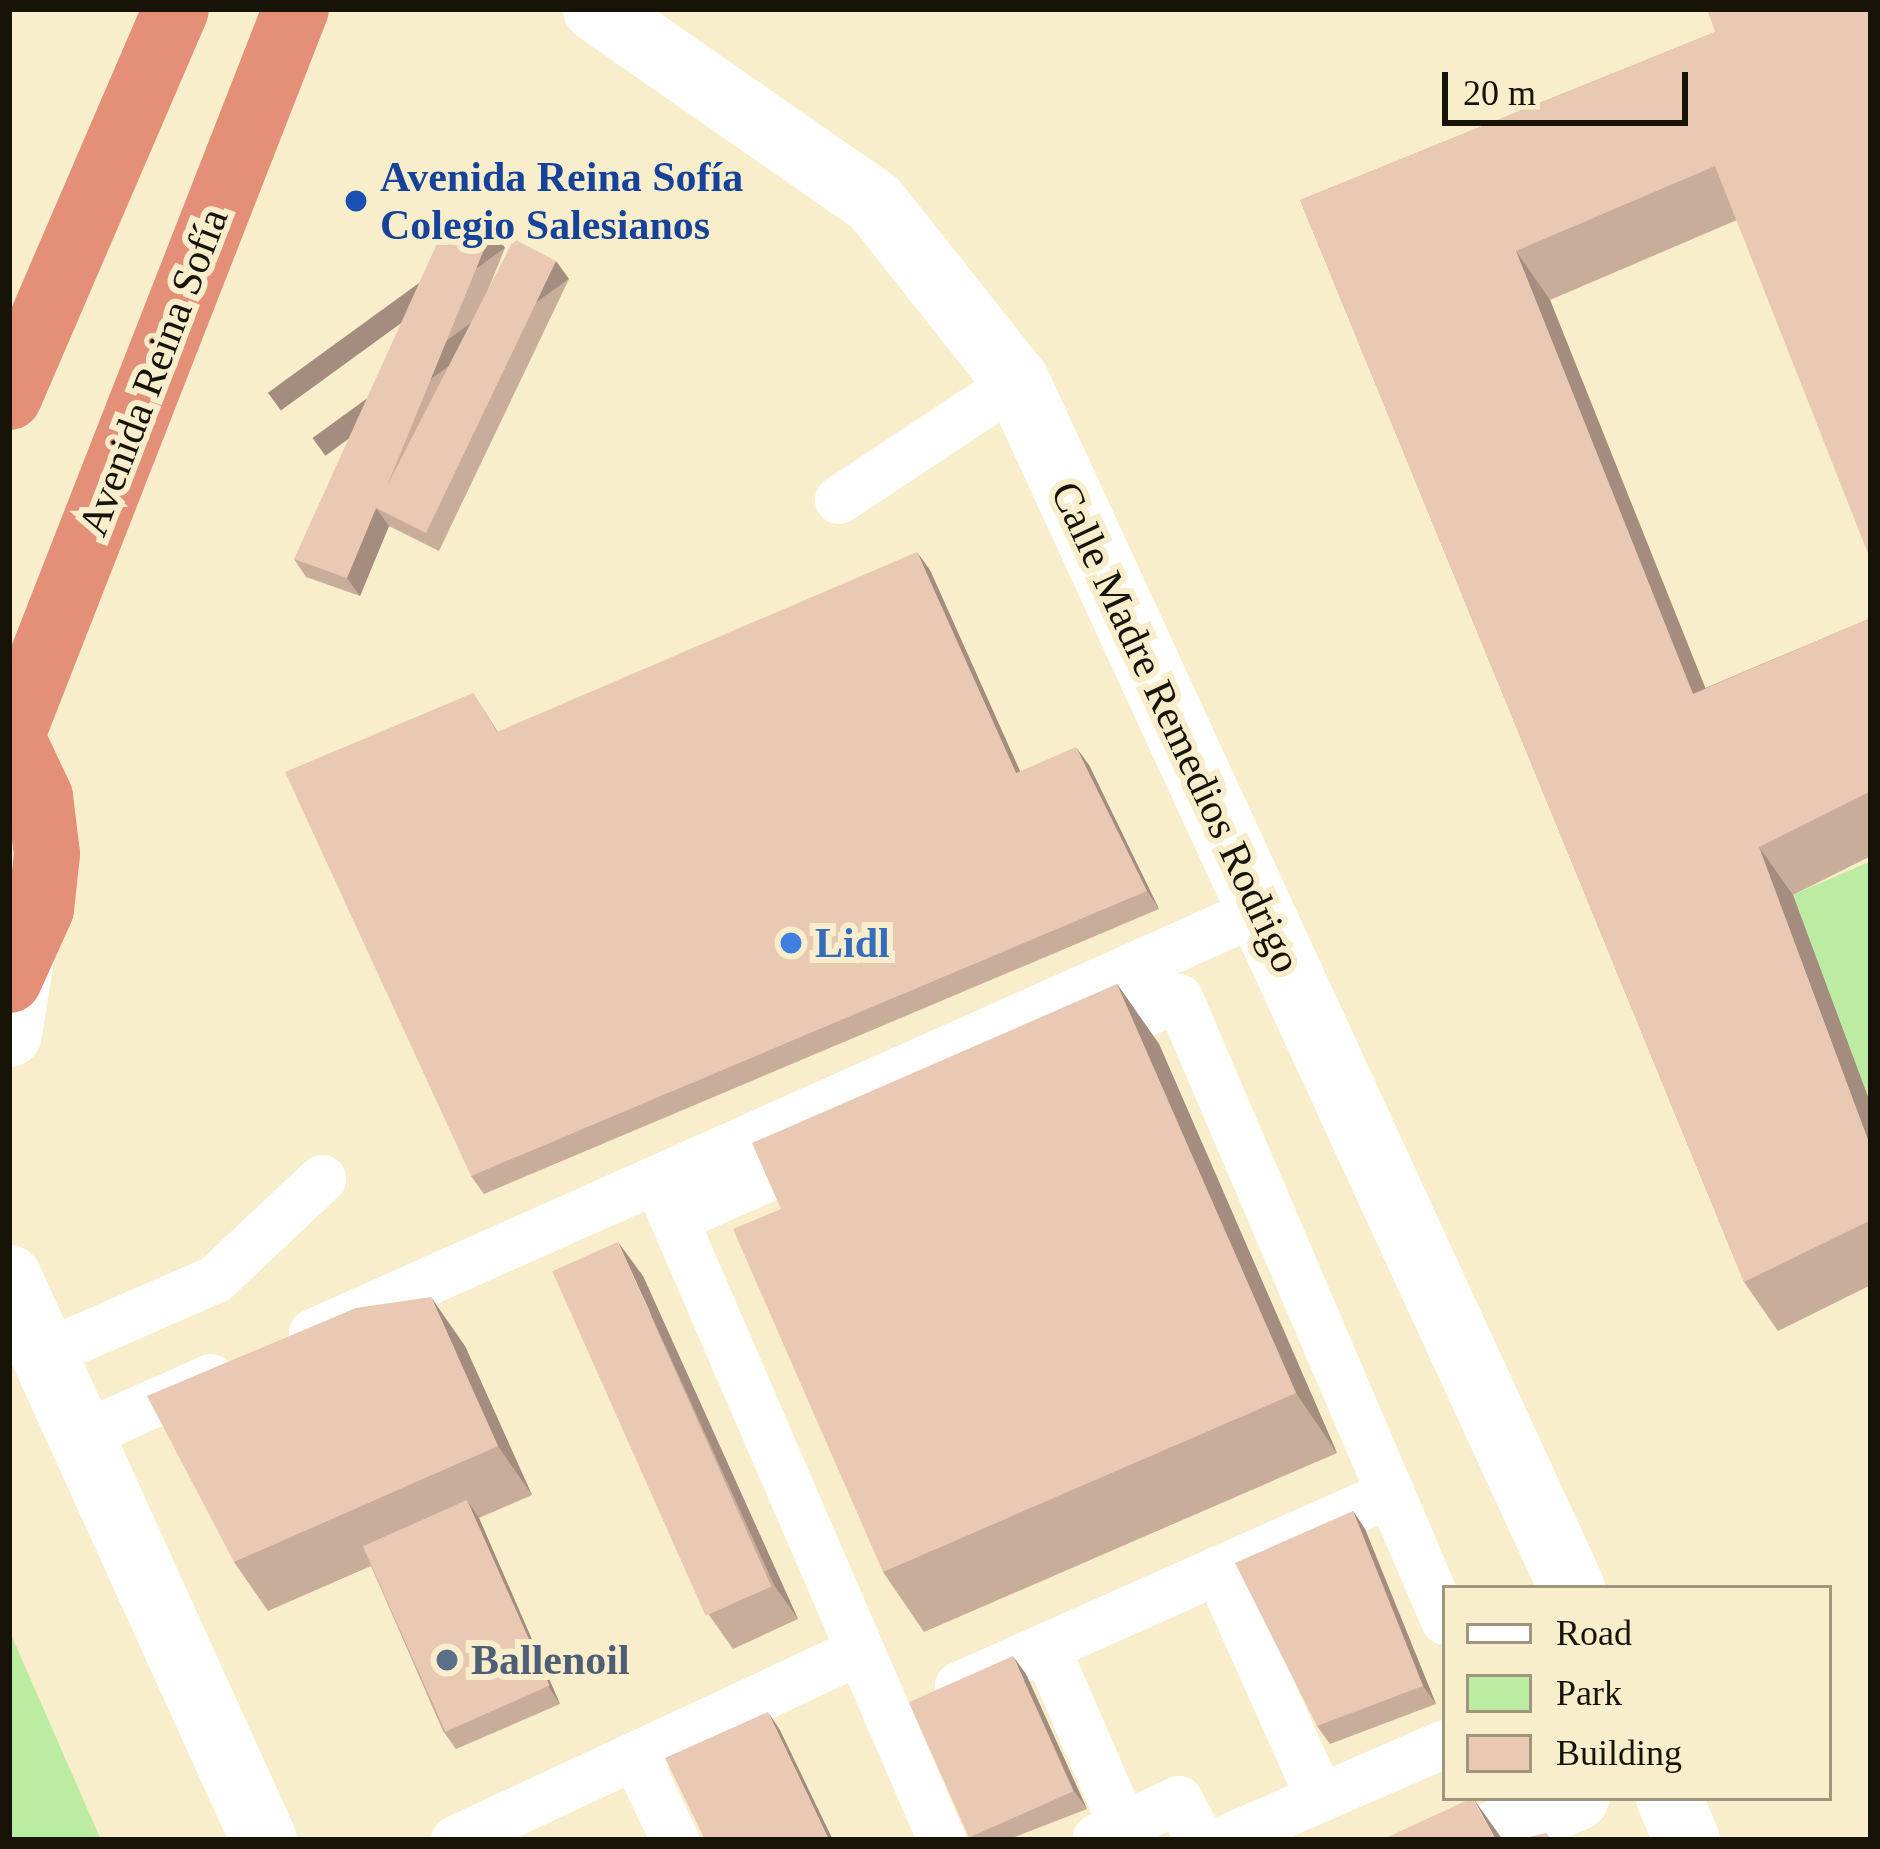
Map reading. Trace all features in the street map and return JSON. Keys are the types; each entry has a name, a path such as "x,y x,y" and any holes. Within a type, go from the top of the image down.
{"highway":[{"name":"Avenida Reina Sofía","path":"10,733 296,9"},
{"path":"9,397 171,24"},
{"path":"10,733 40,797 47,854 15,969"}],"street":[{"name":"Calle Madre Remedios Rodrigo","path":"596,9 875,202 1017,382 1571,1585"},
{"path":"9,323 171,24"},
{"path":"9,1034 15,969"},
{"path":"9,1278 47,1353 264,1840"},
{"path":"1481,1840 1569,1801"},
{"path":"1670,1801 1687,1840"}],"lane":[{"path":"839,500 1017,382"},
{"path":"665,1199 1261,910"},
{"path":"83,1435 265,1354 1180,998 1442,1614"},
{"path":"47,1353 216,1279 322,1179"},
{"path":"665,1199 942,1840"},
{"path":"889,1718 1391,1494"},
{"path":"1218,1570 1320,1798"},
{"path":"1046,1648 1108,1833 1180,1800 1200,1840"},
{"path":"465,1838 860,1651"},
{"path":"1224,1840 1442,1745"},
{"path":"635,1756 675,1840"}],"green space":[{"path":"1871,861 1871,1106 1793,895"},
{"path":"9,1630 101,1840 9,1840"}],"building":[{"path":"1707,9 1871,9 1871,561 1715,166 1516,251 1693,694 1871,618 1871,791 1759,847 1871,1148 1871,1220 1744,1282 1300,200 1715,32"},
{"path":"450,215 492,230 387,486 514,239 556,261 426,533 376,508 347,578 294,559"},
{"path":"917,552 1016,773 1076,747 1147,891 471,1176 285,772 473,693 497,732"},
{"path":"1117,984 1296,1393 883,1572 733,1229 781,1209 752,1143"},
{"path":"618,1242 771,1586 706,1616 552,1271"},
{"path":"431,1297 498,1446 234,1562 147,1396 356,1308"},
{"path":"467,1500 550,1685 445,1732 363,1546"},
{"path":"1353,1511 1423,1686 1317,1726 1235,1563"},
{"path":"1013,1656 1073,1791 969,1838 909,1702"},
{"path":"768,1712 829,1840 705,1840 665,1758"},
{"path":"1474,1801 1496,1840 1381,1840"},
{"path":"1547,1833 1550,1840 1515,1840"}],"place":[{"name":"Avenida Reina Sofía Colegio Salesianos","path":"356,201"},
{"name":"Lidl","path":"791,943"},
{"name":"Ballenoil","path":"447,1660"}]}
